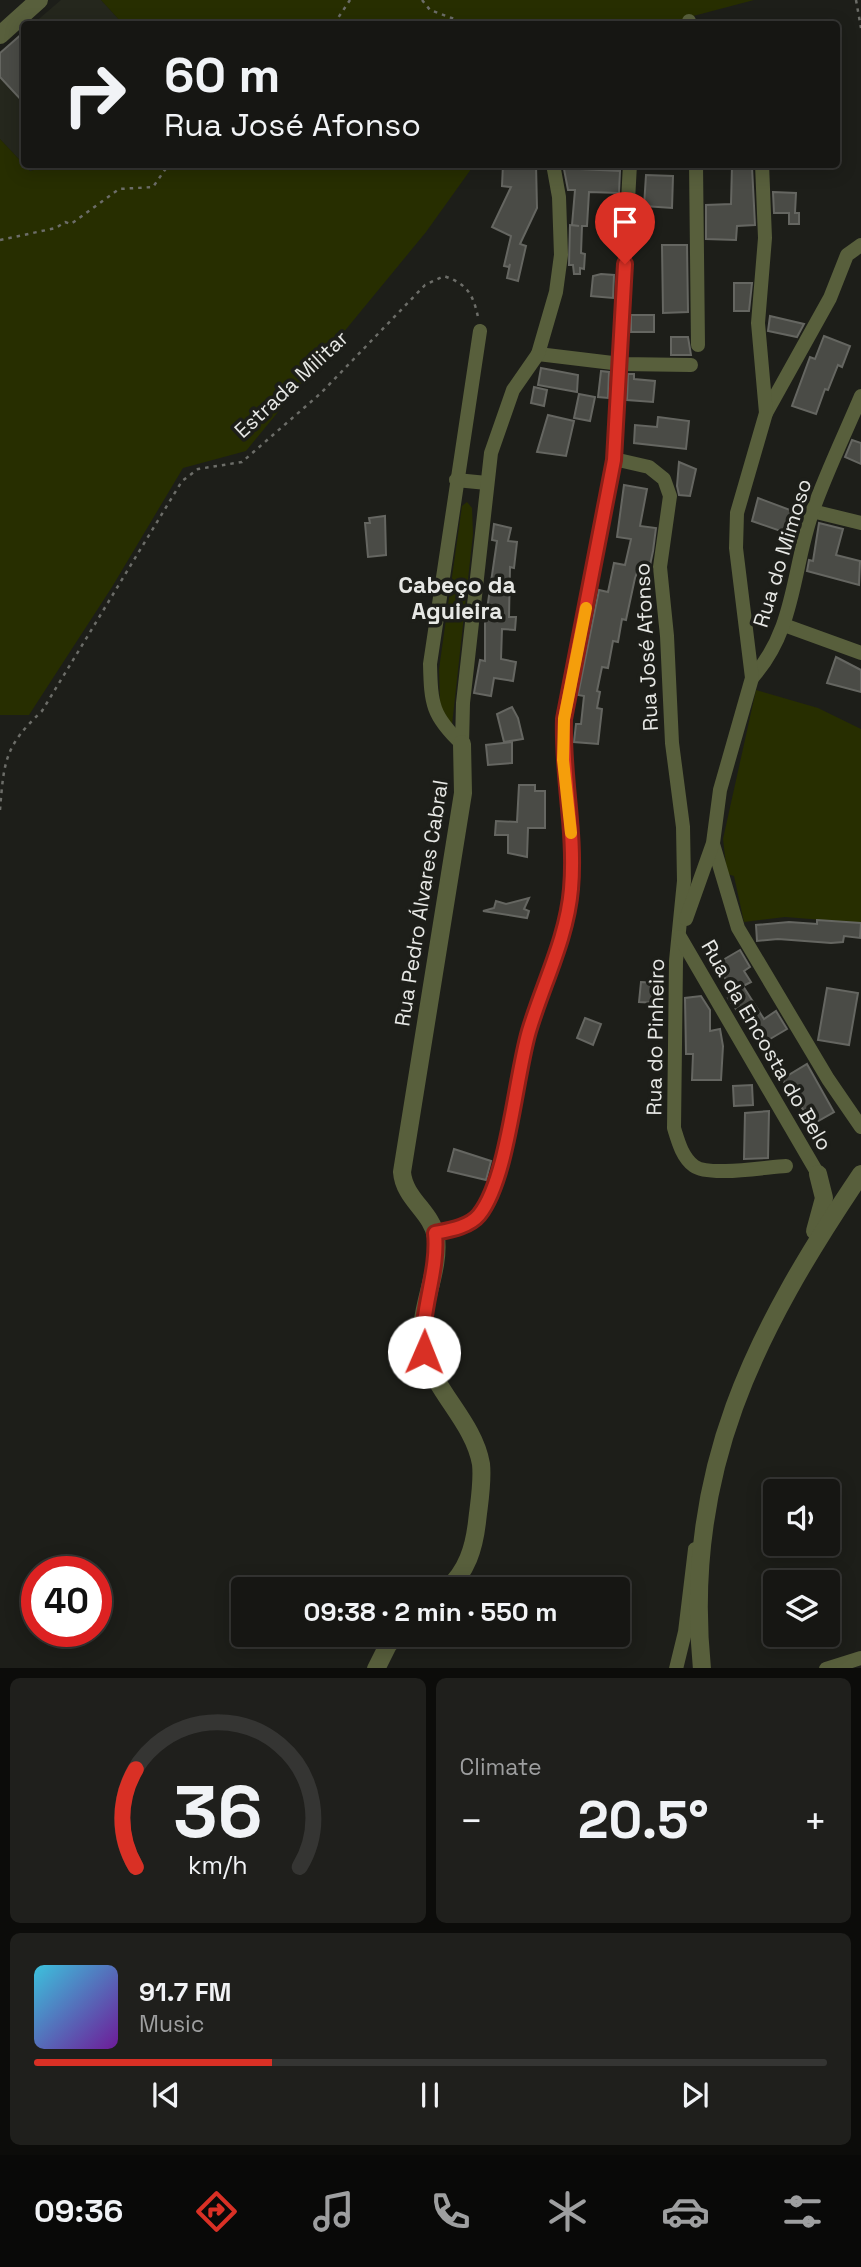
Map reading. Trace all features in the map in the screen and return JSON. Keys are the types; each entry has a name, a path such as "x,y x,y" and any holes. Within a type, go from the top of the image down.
{"street":[{"path":"0,35 39,0"},
{"name":"Rua Pedro Álvares Cabral","path":"435,1233 409,1196 402,1172 463,793 465,764 462,744 491,453 513,390 538,354 556,292 561,256 559,197 554,168"},
{"path":"458,1577 472,1549 482,1475 474,1443 424,1352 423,1324 436,1253 435,1233 459,1227 477,1217 492,1192 529,1033 564,932 571,890 572,837 563,760 564,719 614,460 630,168"},
{"path":"696,168 698,345"},
{"path":"762,168 765,238 758,323 766,412"},
{"path":"680,937 713,843 720,790 752,678 736,548 737,513 766,412 830,298 847,255 861,245"},
{"path":"462,744 442,725 431,700 430,664 480,331"},
{"path":"538,354 621,364 691,365"},
{"name":"Rua do Mimoso","path":"752,678 771,657 784,625 812,511 861,396"},
{"name":"Rua José Afonso","path":"614,460 649,467 664,479 670,496 660,567 667,636 671,743 683,827 680,937"},
{"path":"456,480 487,483"},
{"path":"812,511 861,523"},
{"path":"784,625 861,653"},
{"path":"713,843 738,928 828,1079 861,1127"},
{"name":"Rua do Pinheiro","path":"680,937 676,961 674,1128 682,1152 695,1167 711,1171 786,1166"},
{"name":"Rua da Encosta do Belo","path":"680,937 828,1189"},
{"path":"676,1668 685,1632 693,1560 722,1440 738,1393 757,1348 812,1248 828,1189 860,1176"},
{"path":"702,1668 699,1624 703,1524"},
{"path":"376,1668 387,1647"},
{"path":"826,1668 861,1658"}],"path":[{"path":"336,21 350,0"},
{"path":"422,0 430,10 460,21"},
{"path":"856,0 861,28"},
{"path":"0,240 56,228 65,222 71,223 119,189 153,187 166,168"},
{"name":"Estrada Militar","path":"0,810 4,762 19,733 42,710 182,481 198,468 242,461 321,393 425,285 444,276 462,282 474,298 480,331"}],"shaded area":[{"path":"61,0 101,0 120,21 36,21"},
{"path":"21,35 21,161 0,139 0,53"}],"green space":[{"path":"101,0 754,0 674,21 120,21"},
{"path":"0,139 21,161 21,168 30,171 40,168 472,168 426,232 246,451 183,468 112,587 29,715 0,715"},
{"path":"467,502 472,508 473,534 452,725 440,706 439,669 462,506"},
{"path":"756,690 818,708 861,729 861,923 785,917 744,922 734,876 727,874 723,839"}],"building":[{"path":"21,35 21,100 0,77 0,53"},
{"path":"503,168 536,168 537,208 520,244 526,246 518,281 507,278 510,264 509,267 504,266 511,236 492,227 511,187 502,186"},
{"path":"564,168 620,171 619,193 589,192 587,226 582,226 581,253 585,254 584,269 580,268 580,274 574,274 573,265 569,265 570,225 579,226 572,225 575,190 568,190"},
{"path":"732,168 752,168 755,225 737,226 736,240 706,239 706,205 731,204"},
{"path":"646,175 673,176 672,208 644,206"},
{"path":"773,192 796,193 795,213 799,213 799,224 789,224 789,213 774,213"},
{"path":"662,245 687,245 688,312 663,313"},
{"path":"614,275 613,298 591,296 593,276"},
{"path":"734,283 752,283 749,311 734,311"},
{"path":"631,315 654,315 654,332 631,332"},
{"path":"770,316 804,324 797,337 768,331"},
{"path":"824,336 850,346 842,367 838,365 828,390 825,389 816,414 792,406 810,357 815,359"},
{"path":"671,337 688,337 691,355 671,355"},
{"path":"541,368 578,375 577,392 538,385"},
{"path":"601,371 609,372 608,398 598,397"},
{"path":"628,374 634,374 634,379 655,381 653,402 627,400"},
{"path":"534,387 547,390 544,406 531,403"},
{"path":"579,394 595,397 590,421 574,418"},
{"path":"548,415 574,421 566,456 537,452"},
{"path":"658,417 689,421 686,449 634,443 635,425 657,427"},
{"path":"852,440 861,443 861,464 845,457"},
{"path":"679,462 696,469 690,496 679,495"},
{"path":"624,485 647,489 640,526 656,528 653,551 649,570 639,568 626,620 622,619 618,642 613,641 608,668 602,667 597,691 600,692 597,708 602,709 598,744 574,742 576,724 581,724 584,696 578,695 599,590 608,592 614,563 625,565 631,539 617,537"},
{"path":"758,498 798,513 792,535 752,521"},
{"path":"385,516 386,555 368,557 365,523 370,523 369,518"},
{"path":"819,523 843,529 836,555 860,561 859,585 807,571 809,560 813,561"},
{"path":"494,524 511,528 508,541 517,542 514,568 510,567 509,617 516,617 515,630 502,629 501,659 516,662 513,681 494,678 491,696 474,693 480,660 485,661 485,623 497,541 492,540"},
{"path":"836,657 861,670 861,692 827,683"},
{"path":"512,707 523,739 504,742 497,714"},
{"path":"512,742 512,763 488,765 486,745"},
{"path":"519,785 535,785 535,791 545,791 545,828 528,828 527,857 508,853 508,835 495,835 496,821 517,822"},
{"path":"529,898 524,909 529,911 527,918 483,911 494,908 496,901 506,904"},
{"path":"817,920 861,923 860,938 844,936 843,942 831,943 778,939 757,941 756,925 789,922 817,924"},
{"path":"740,950 750,967 744,971 751,982 743,986 764,1019 776,1011 787,1029 765,1042 746,1012 740,1015 728,998 735,994 716,964"},
{"path":"641,982 659,983 657,1003 639,1002"},
{"path":"827,988 858,993 849,1045 818,1040"},
{"path":"701,996 710,1010 710,1031 720,1029 723,1046 721,1080 692,1080 693,1054 686,1054 685,998"},
{"path":"585,1018 601,1024 593,1045 577,1038"},
{"path":"807,1064 834,1112 813,1124 782,1079"},
{"path":"752,1085 753,1105 734,1106 733,1086"},
{"path":"769,1111 768,1158 744,1159 745,1113"},
{"path":"454,1149 491,1161 486,1180 448,1171"}],"slow traffic":[{"path":"571,833 563,760 564,719 586,608"}],"district":[{"name":"Cabeço da Aguieira","path":"457,598"}],"route":[{"path":"424,1352 423,1324 436,1253 435,1233 459,1227 477,1217 492,1192 529,1033 564,932 571,890 572,837 563,760 564,719 614,460 625,264"}]}
